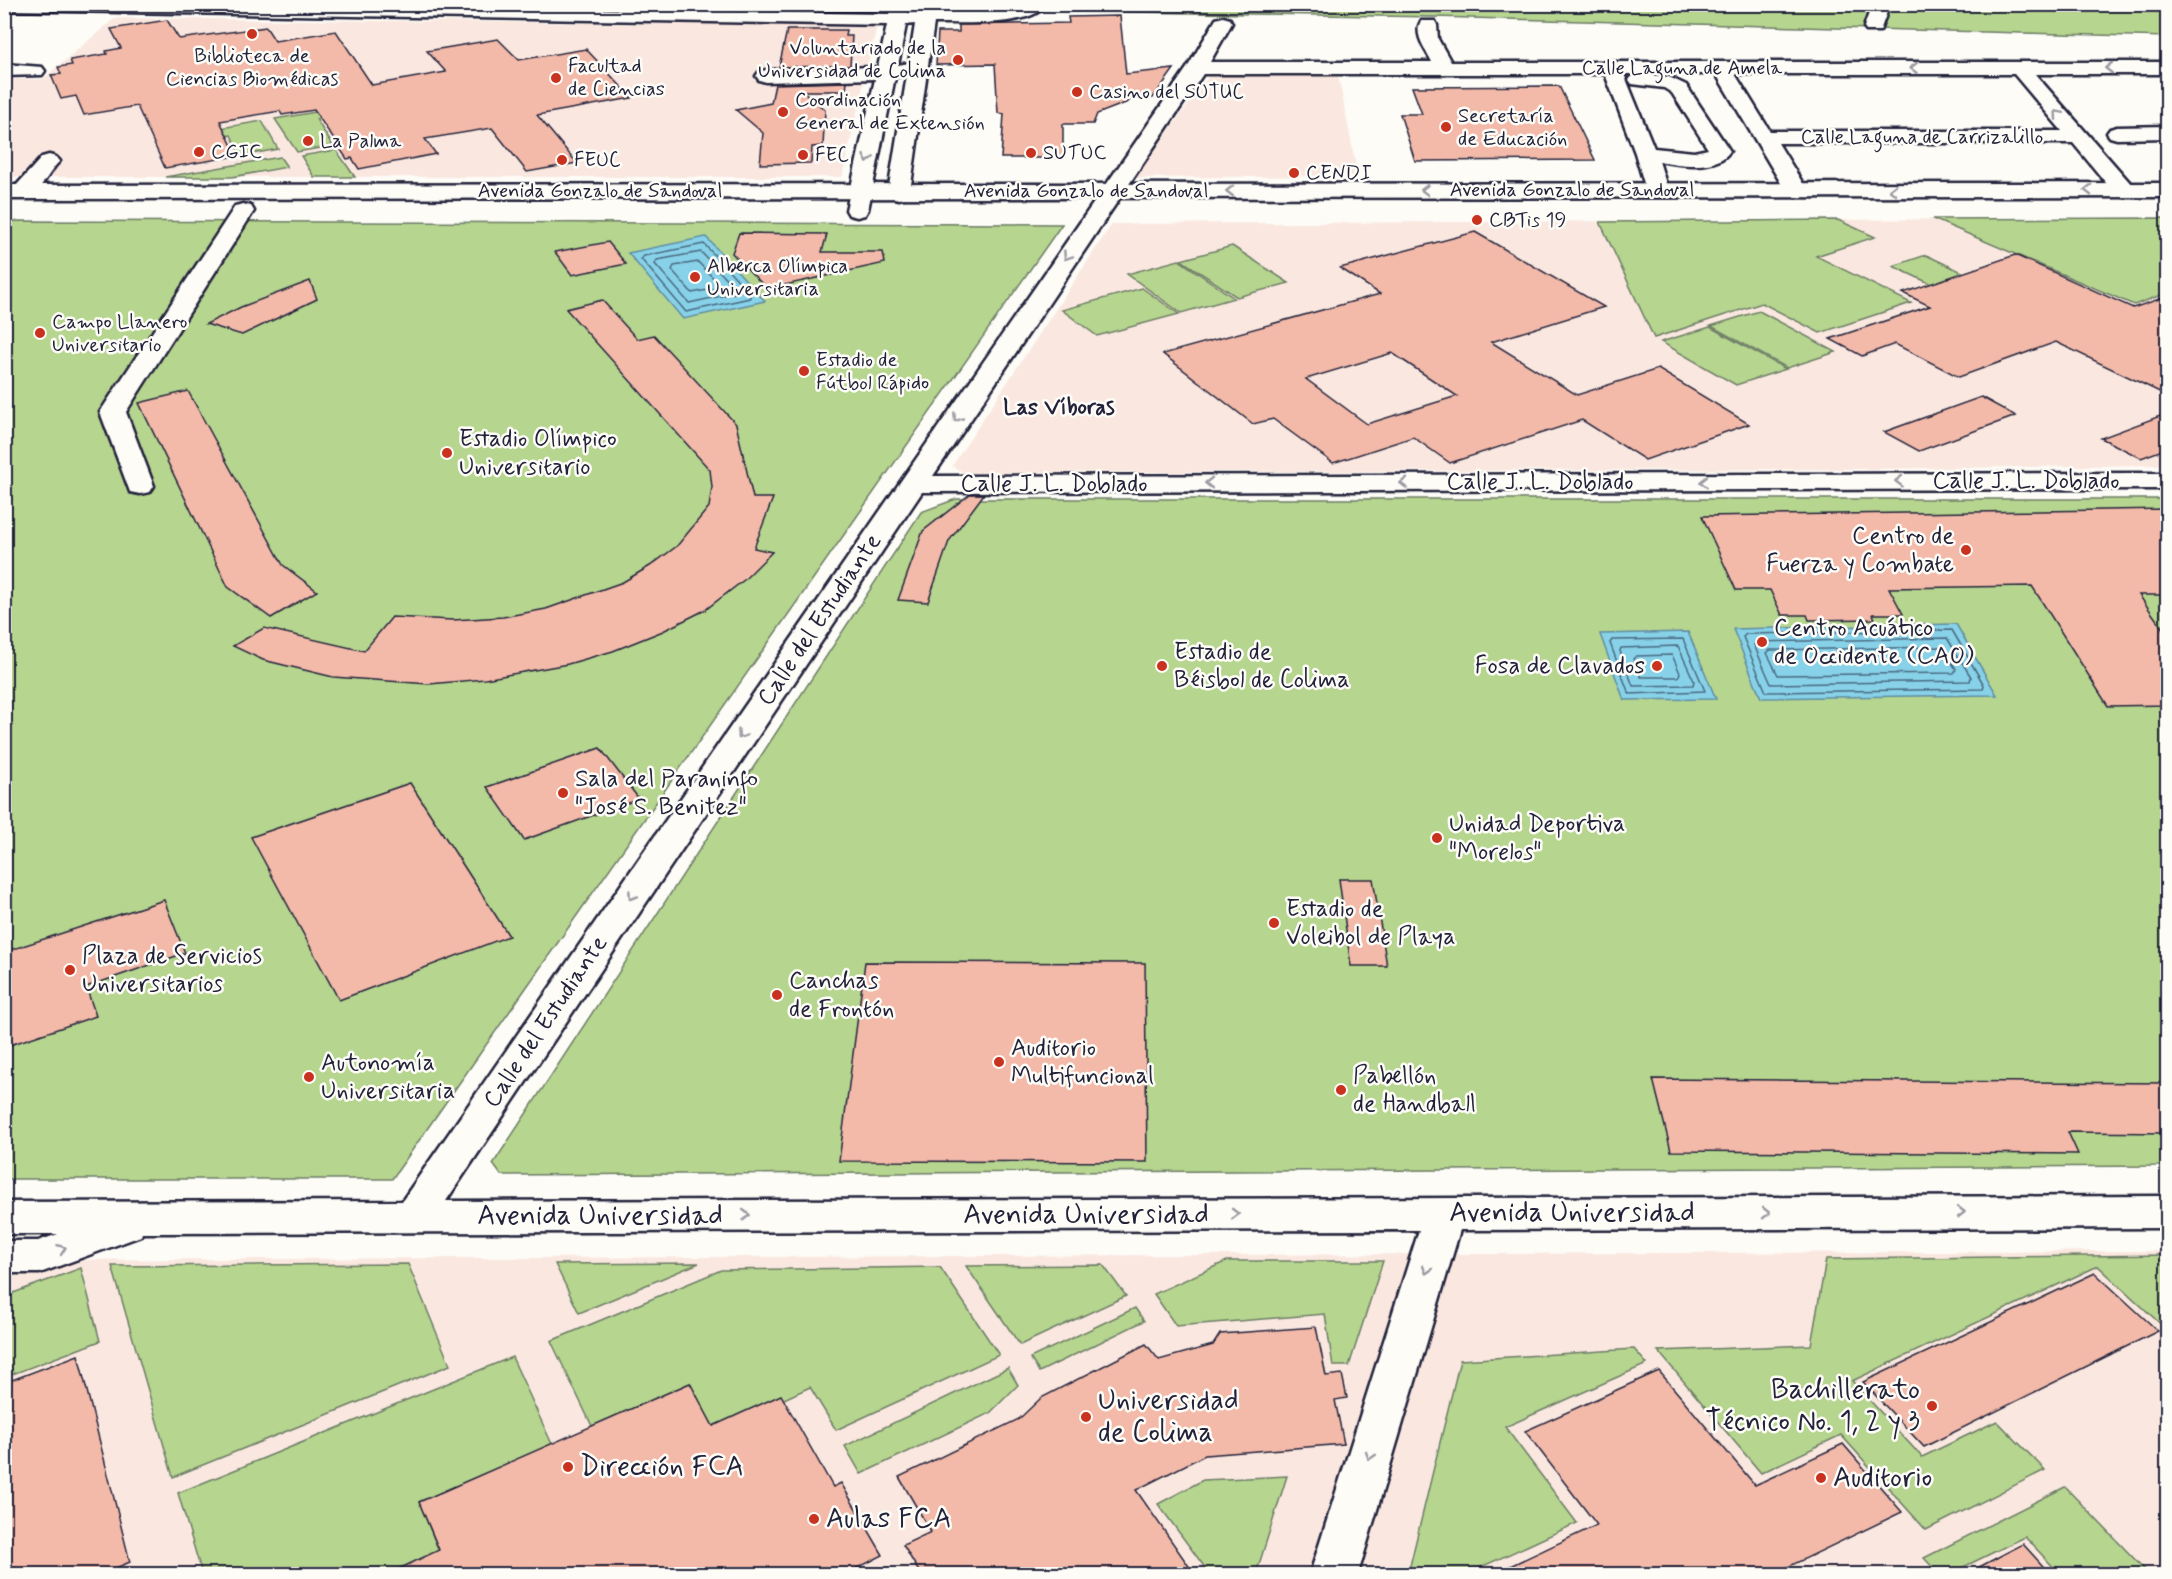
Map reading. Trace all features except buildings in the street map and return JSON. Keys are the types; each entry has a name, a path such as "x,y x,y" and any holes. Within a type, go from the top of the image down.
{"street":[{"path":"4,5 239,7 417,12 504,9 900,12 926,16 1018,14 1034,9 1038,4"},
{"path":"1873,27 1881,4"},
{"path":"411,31 417,12"},
{"path":"859,201 900,12"},
{"path":"899,192 926,16"},
{"name":"Calle del Estudiante","path":"414,1216 1197,68 1223,23"},
{"path":"1428,25 1429,39 1445,68"},
{"path":"766,76 887,73 919,66"},
{"name":"Calle Laguna de Amela","path":"1197,68 1445,68 1615,74 1722,68 2168,68"},
{"path":"1722,68 1796,190"},
{"path":"2019,68 2124,190"},
{"path":"4,70 35,71"},
{"path":"1646,153 1700,158 1713,156 1720,151 1679,89 1669,83 1615,74 1646,153 1657,190"},
{"path":"2117,133 2168,132"},
{"name":"Calle Laguna de Carrizalillo","path":"1764,137 2079,138"},
{"path":"14,192 50,160"},
{"name":"Avenida Gonzalo de Sandoval","path":"1480,200 1657,190 2168,190"},
{"path":"1839,190 1852,209"},
{"name":"Avenida Gonzalo de Sandoval","path":"14,192 859,201 1480,200 1852,209 2168,209"},
{"name":"Avenida Gonzalo de Sandoval","path":"4,211 243,211 859,201 899,192 1105,201"},
{"path":"140,486 113,412 243,211"},
{"name":"Calle J. L. Doblado","path":"912,484 2168,481"},
{"name":"Avenida Universidad","path":"4,1218 1530,1213 1558,1230 1692,1230 1711,1213 2168,1212"},
{"path":"1334,1575 1444,1214"},
{"path":"4,1257 40,1257 146,1217"}],"shaded area":[{"path":"115,18 877,26 842,177 5,177 4,79 43,79"},
{"path":"1210,75 1338,75 1358,176 1133,178"},
{"path":"2167,218 2167,465 1870,469 964,473 952,466 1112,224"},
{"name":"Universidad de Colima","path":"2167,1251 2167,1574 5,1574 4,1260"}],"green space":[{"path":"2167,4 2168,37 1435,17 1077,11 1076,5"},
{"path":"379,101 384,107 316,119 333,146 297,152 275,119"},
{"path":"262,121 278,149 241,156 231,135 159,147 155,139"},
{"path":"336,150 355,177 314,177 301,156"},
{"path":"280,157 287,167 232,177 165,177"},
{"path":"2167,218 2167,293 2134,305 1933,219"},
{"path":"1838,220 1875,237 1816,256 1911,303 1820,333 1762,303 1654,338 1600,222"},
{"path":"4,221 1062,224 392,1179 5,1179"},
{"path":"1232,246 1289,283 1237,297 1181,260"},
{"path":"1926,255 2041,309 2007,320 1893,266"},
{"path":"1179,260 1234,298 1181,313 1127,274"},
{"path":"1142,288 1179,314 1097,336 1062,310"},
{"path":"1759,311 1836,352 1787,368 1711,326"},
{"path":"1710,327 1786,369 1736,385 1661,342"},
{"name":"Unidad Deportiva \"Morelos\"","path":"956,499 2167,499 2167,1166 501,1175 493,1164 921,512"},
{"path":"2167,1255 2167,1330 2098,1266 1852,1381 1922,1457 1997,1421 2045,1470 1926,1530 1841,1435 1761,1473 1658,1351 1811,1345 1826,1259"},
{"path":"1227,1261 1383,1261 1349,1366 1333,1366 1325,1314 1176,1326 1154,1294"},
{"path":"699,1263 579,1313 555,1264"},
{"path":"408,1264 450,1365 173,1477 112,1266"},
{"path":"1103,1265 1126,1296 1020,1345 966,1266"},
{"path":"940,1267 999,1355 836,1430 810,1387 715,1431 690,1383 592,1426 551,1341 721,1270"},
{"path":"81,1268 100,1341 5,1377 5,1296"},
{"path":"1135,1308 1144,1321 1039,1372 1030,1358"},
{"path":"1634,1349 1647,1364 1505,1427 1577,1523 1466,1574 1408,1574 1460,1360"},
{"path":"512,1357 552,1444 419,1502 441,1556 399,1574 202,1574 178,1493"},
{"path":"1008,1368 1018,1385 990,1413 861,1474 845,1446"},
{"path":"1287,1476 1256,1574 1197,1574 1206,1569 1158,1504 1203,1480"},
{"path":"2065,1487 2149,1574 2060,1574 2025,1537 1949,1574 1939,1574 1924,1558"}],"water":[{"name":"Alberca Olímpica Universitaria","path":"706,237 765,301 683,319 628,253"},
{"path":"1956,624 1997,695 1761,698 1733,629"},
{"name":"Fosa de Clavados","path":"1688,632 1716,699 1624,700 1600,634"}],"place":[{"name":"Biblioteca de Ciencias Biomédicas","path":"252,34"},
{"name":"Voluntariado de la Universidad de Colima","path":"958,60"},
{"name":"Facultad de Ciencias","path":"556,78"},
{"name":"Casino del SUTUC","path":"1077,92"},
{"name":"Coordinación General de Extensión","path":"783,112"},
{"name":"Secretaría de Educación","path":"1446,127"},
{"name":"La Palma","path":"308,141"},
{"name":"CGIC","path":"199,152"},
{"name":"SUTUC","path":"1031,153"},
{"name":"FEC","path":"803,155"},
{"name":"FEUC","path":"562,160"},
{"name":"CENDI","path":"1294,173"},
{"name":"CBTis 19","path":"1477,220"},
{"name":"Alberca Olímpica Universitaria","path":"695,277"},
{"name":"Campo Llanero Universitario","path":"40,333"},
{"name":"Estadio de Fútbol Rápido","path":"804,371"},
{"name":"Estadio Olímpico Universitario","path":"447,453"},
{"name":"Centro de Fuerza y Combate","path":"1966,550"},
{"name":"Centro Acuático de Occidente (CAO)","path":"1762,642"},
{"name":"Estadio de Béisbol de Colima","path":"1162,666"},
{"name":"Fosa de Clavados","path":"1657,666"},
{"name":"Sala del Paraninfo \"José S. Benitez\"","path":"563,793"},
{"name":"Unidad Deportiva \"Morelos\"","path":"1437,838"},
{"name":"Estadio de Voleibol de Playa","path":"1274,923"},
{"name":"Plaza de Servicios Universitarios","path":"70,970"},
{"name":"Canchas de Frontón","path":"777,995"},
{"name":"Auditorio Multifuncional","path":"999,1062"},
{"name":"Autonomía Universitaria","path":"309,1077"},
{"name":"Pabellón de Handball","path":"1341,1090"},
{"name":"Bachillerato Técnico No. 1, 2 y 3","path":"1932,1406"},
{"name":"Universidad de Colima","path":"1086,1417"},
{"name":"Dirección FCA","path":"568,1467"},
{"name":"Auditorio","path":"1821,1478"},
{"name":"Aulas FCA","path":"814,1519"}],"district":[{"name":"Las Víboras","path":"1059,408"}]}
